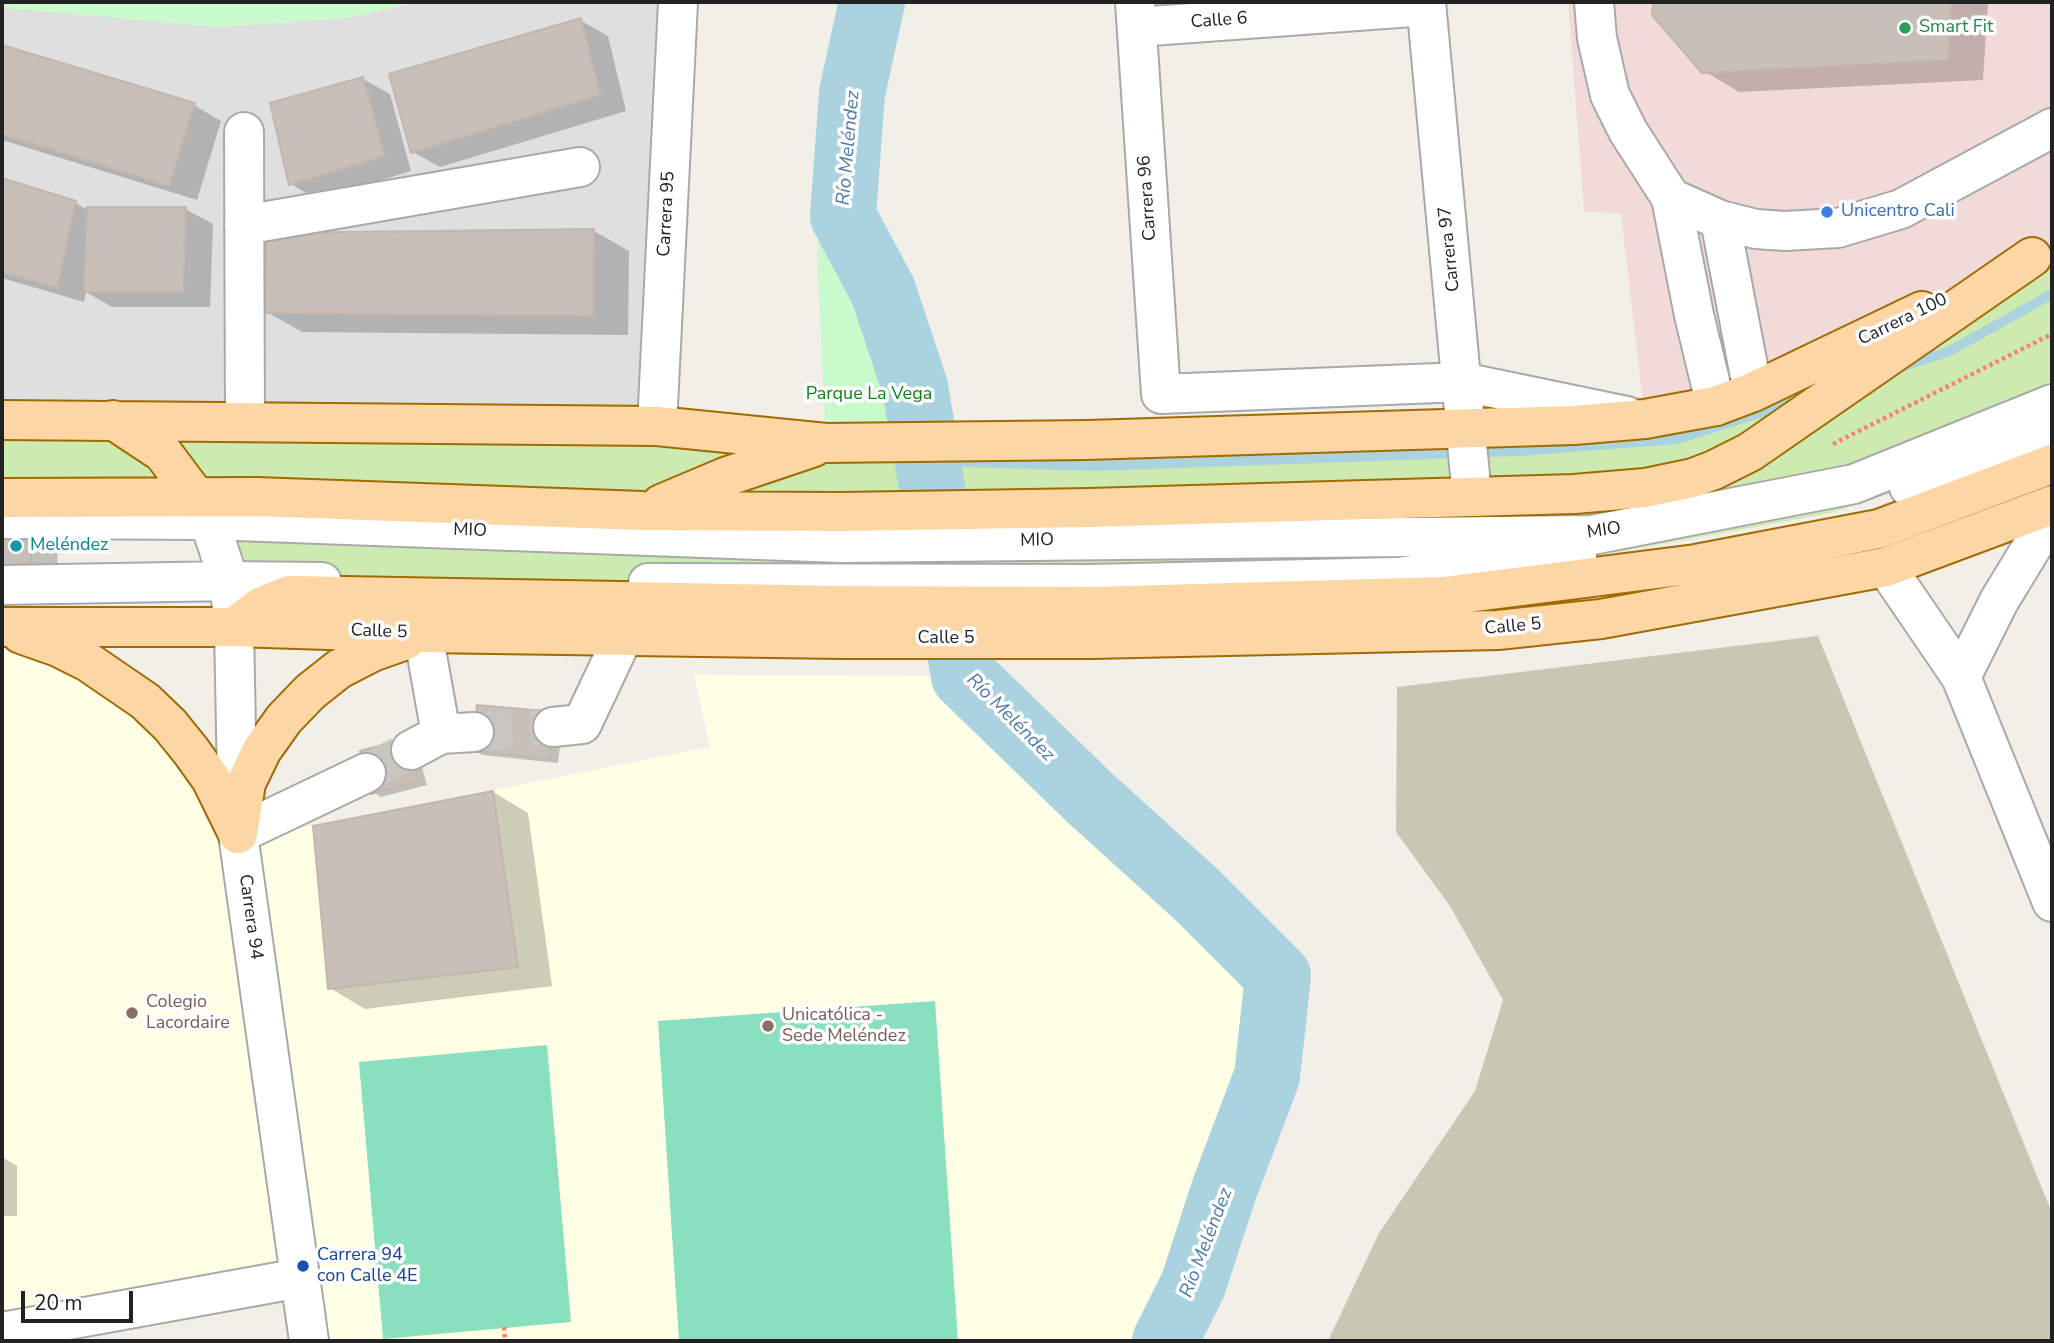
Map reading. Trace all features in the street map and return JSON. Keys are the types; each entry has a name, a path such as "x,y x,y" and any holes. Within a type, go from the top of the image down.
{"main road":[{"path":"2,498 203,508 643,511 841,528 1089,524 1472,497 1574,494 1645,488 1714,471 1769,440 2042,252"},
{"name":"Carrera 100","path":"1753,393 2042,252"},
{"path":"2,419 657,426 833,443 1087,440 1574,425 1688,413 1753,393"},
{"path":"113,420 163,453 203,508"},
{"path":"643,511 725,477 833,443"},
{"path":"1091,610 1444,596 1696,564 1879,529 2052,464"},
{"path":"1885,567 2052,505"},
{"name":"Calle 5","path":"2,628 234,626 423,634 624,635 842,609 1091,610 1498,629 1601,619 1885,567"},
{"path":"234,626 260,607 289,595 842,609"},
{"path":"2,628 58,647 88,662 145,701 170,725 211,779 238,834"},
{"path":"238,834 246,783 262,750 284,719 310,692 339,670 372,652 423,634"}],"street":[{"name":"Carrera 95","path":"657,426 678,2"},
{"path":"1594,2 1597,38 1610,95 1628,131 1671,198 1694,315 1716,406"},
{"name":"Calle 6","path":"1136,14 1426,4"},
{"name":"Carrera 97","path":"1426,4 1472,497"},
{"name":"Carrera 96","path":"1136,14 1161,394 1463,382"},
{"path":"1671,198 1720,219 1756,229 1785,231 1838,228 1901,209 2052,128"},
{"path":"244,132 245,422"},
{"path":"244,225 580,167"},
{"path":"1720,219 1753,393"},
{"path":"1463,382 1645,419"},
{"name":"MIO","path":"1089,524 1592,534 1854,484 2052,404"},
{"name":"MIO","path":"2,585 229,580 842,609 1091,610 1623,551 1831,513 2052,440"},
{"name":"MIO","path":"2,519 203,508 841,528"},
{"name":"Carrera 94","path":"203,508 229,580 234,626 238,834 309,1341"},
{"path":"1961,677 2000,601 2052,514"},
{"path":"1885,567 1961,677 2052,902"},
{"path":"423,634 442,738"},
{"path":"553,727 582,724 624,635"},
{"path":"238,834 366,773"},
{"path":"2,1332 300,1278"}],"path":[{"path":"504,1327 505,1341"}],"shaded area":[{"path":"420,2 678,2 658,417 2,420 2,6 217,27 346,18"},
{"name":"Unicentro Cali","path":"1568,2 2052,2 2052,247 1753,392 1645,419 1621,214 1584,211"},
{"name":"Unicatólica - Sede Meléndez","path":"2,630 119,682 238,834 313,826 710,747 694,675 964,676 1090,798 1196,894 1278,976 1267,1076 1224,1190 1193,1285 1165,1341 309,1341 300,1279 2,1332"},
{"path":"1818,636 2052,1213 2052,1341 1328,1341 1379,1233 1475,1091 1503,1000 1450,906 1396,832 1397,687"}],"green space":[{"path":"2,2 420,2 346,18 217,27 6,8 2,6"},
{"name":"Parque La Vega","path":"838,2 872,2 852,93 843,216 883,291 915,387 924,440 826,443 817,254"},
{"path":"2052,247 2052,440 1831,513 1623,551 1396,577 1091,584 229,581 209,520 2,519 2,420 826,443 1688,413"},
{"path":"935,1001 958,1341 679,1341 658,1021"},
{"path":"547,1045 571,1322 383,1339 359,1062"}],"building":[{"path":"1653,2 1951,2 1948,60 1702,73 1652,15"},
{"path":"581,18 600,95 411,153 389,74"},
{"path":"2,45 195,103 169,186 2,134"},
{"path":"363,77 385,156 289,185 270,103"},
{"path":"2,178 76,201 57,288 2,272"},
{"path":"87,207 186,207 183,292 84,292"},
{"path":"594,229 593,316 265,313 266,233"},
{"name":"Meléndez","path":"2,525 31,525 31,566 2,566"},
{"path":"477,705 555,712 550,759 472,751"},
{"path":"408,738 419,781 371,794 360,751"},
{"path":"493,791 518,967 328,989 313,826"}],"waterway":[{"name":"Río Meléndez","path":"872,2 852,93 843,216 883,291 915,387 964,676 1090,798 1196,894 1278,976 1267,1076 1224,1190 1193,1285 1165,1341"},
{"path":"1901,367 1950,351 2052,294"},
{"path":"929,461 1093,466 1518,451 1678,439 1799,400"}],"tunnel":[{"path":"474,732 553,727"},
{"path":"366,773 411,750"}],"place":[{"name":"Smart Fit","path":"1905,28"},
{"name":"Unicentro Cali","path":"1827,212"},
{"name":"Meléndez","path":"16,546"},
{"name":"Colegio Lacordaire","path":"132,1013"},
{"name":"Unicatólica - Sede Meléndez","path":"768,1026"},
{"name":"Carrera 94 con Calle 4E","path":"303,1266"}]}
